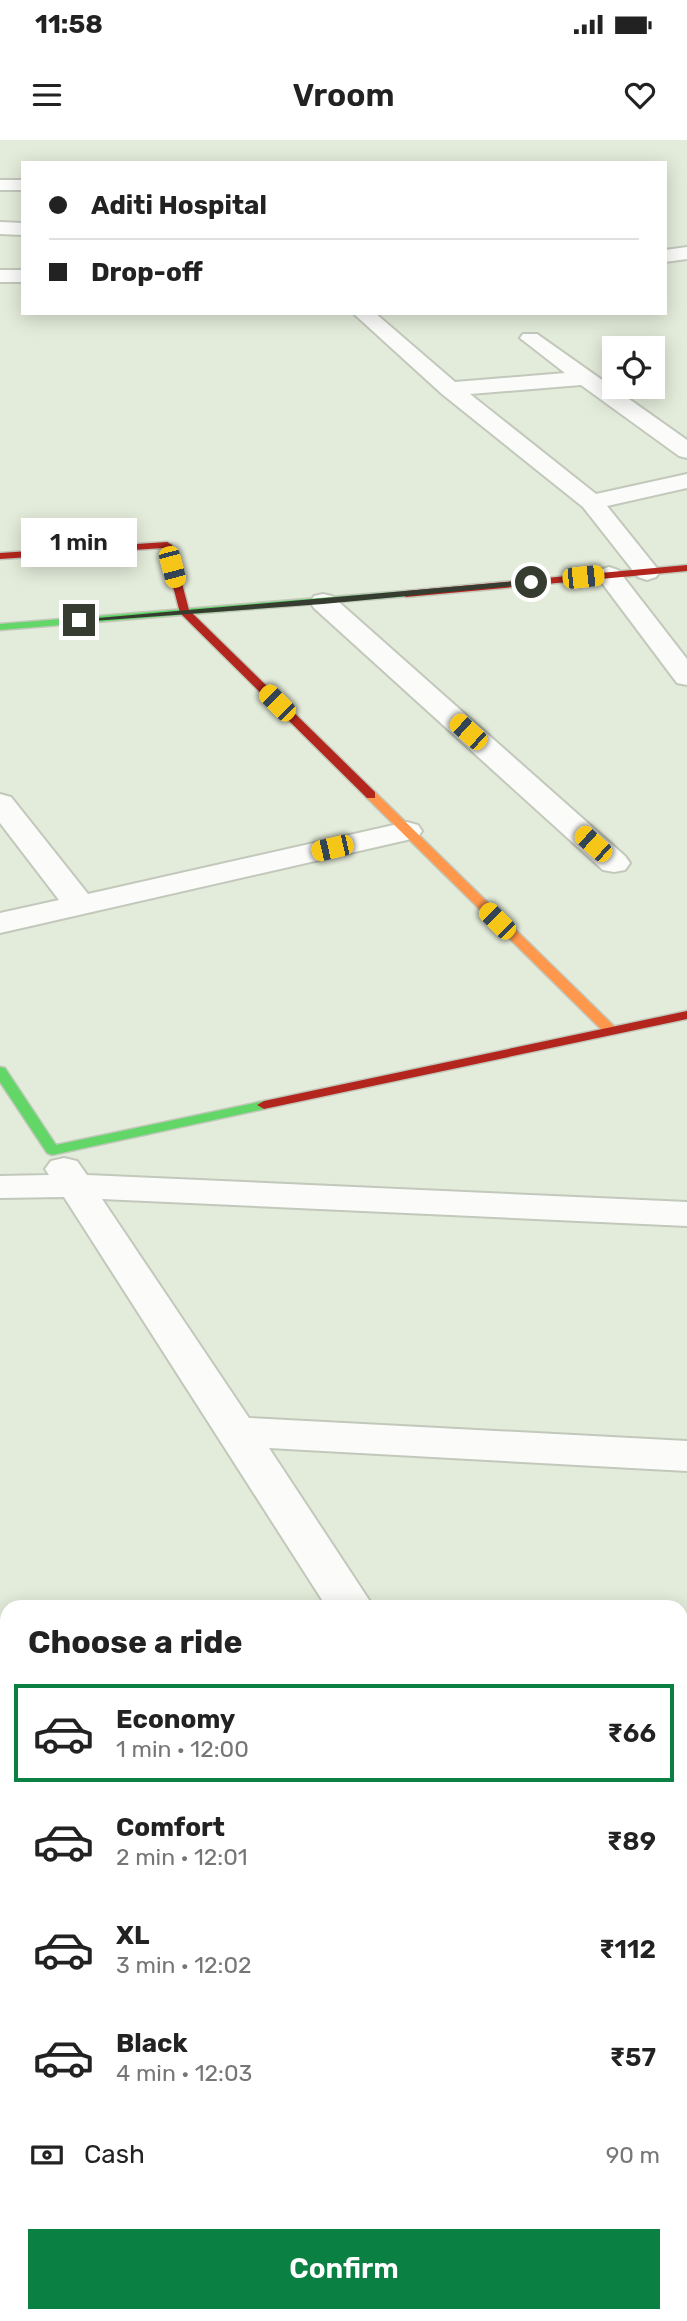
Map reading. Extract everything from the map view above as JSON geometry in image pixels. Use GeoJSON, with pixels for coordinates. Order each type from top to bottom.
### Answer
{"type":"FeatureCollection","features":[{"type":"Feature","properties":{"kind":"street"},"geometry":{"type":"LineString","coordinates":[[0,185],[21,185]]}},
{"type":"Feature","properties":{"kind":"street"},"geometry":{"type":"LineString","coordinates":[[0,228],[21,229]]}},
{"type":"Feature","properties":{"kind":"street"},"geometry":{"type":"LineString","coordinates":[[667,256],[687,253]]}},
{"type":"Feature","properties":{"kind":"street"},"geometry":{"type":"LineString","coordinates":[[0,276],[21,276]]}},
{"type":"Feature","properties":{"kind":"street"},"geometry":{"type":"LineString","coordinates":[[365,315],[450,389],[591,502],[647,572]]}},
{"type":"Feature","properties":{"kind":"street"},"geometry":{"type":"LineString","coordinates":[[530,338],[687,451]]}},
{"type":"Feature","properties":{"kind":"street"},"geometry":{"type":"LineString","coordinates":[[450,389],[583,378]]}},
{"type":"Feature","properties":{"kind":"street"},"geometry":{"type":"LineString","coordinates":[[591,502],[687,481]]}},
{"type":"Feature","properties":{"kind":"street"},"geometry":{"type":"LineString","coordinates":[[0,556],[167,545],[184,611],[611,1031]]}},
{"type":"Feature","properties":{"kind":"street"},"geometry":{"type":"LineString","coordinates":[[0,627],[323,602],[687,568]]}},
{"type":"Feature","properties":{"kind":"street"},"geometry":{"type":"LineString","coordinates":[[609,575],[687,677]]}},
{"type":"Feature","properties":{"kind":"street"},"geometry":{"type":"LineString","coordinates":[[323,602],[614,863]]}},
{"type":"Feature","properties":{"kind":"street"},"geometry":{"type":"LineString","coordinates":[[0,803],[79,905]]}},
{"type":"Feature","properties":{"kind":"street"},"geometry":{"type":"LineString","coordinates":[[0,923],[407,831]]}},
{"type":"Feature","properties":{"kind":"street"},"geometry":{"type":"LineString","coordinates":[[51,1150],[687,1015]]}},
{"type":"Feature","properties":{"kind":"street"},"geometry":{"type":"LineString","coordinates":[[0,1071],[346,1600]]}},
{"type":"Feature","properties":{"kind":"street"},"geometry":{"type":"LineString","coordinates":[[0,1188],[75,1186],[687,1214]]}},
{"type":"Feature","properties":{"kind":"street"},"geometry":{"type":"LineString","coordinates":[[236,1432],[687,1456]]}},
{"type":"Feature","properties":{"kind":"traffic: fast"},"geometry":{"type":"LineString","coordinates":[[0,627],[406,594]]}},
{"type":"Feature","properties":{"kind":"traffic: fast"},"geometry":{"type":"LineString","coordinates":[[0,1071],[52,1150],[264,1105]]}},
{"type":"Feature","properties":{"kind":"traffic: slow"},"geometry":{"type":"LineString","coordinates":[[371,795],[611,1031]]}},
{"type":"Feature","properties":{"kind":"traffic: jam"},"geometry":{"type":"LineString","coordinates":[[0,556],[167,545],[184,611],[371,795]]}},
{"type":"Feature","properties":{"kind":"traffic: jam"},"geometry":{"type":"LineString","coordinates":[[406,594],[687,568]]}},
{"type":"Feature","properties":{"kind":"traffic: jam"},"geometry":{"type":"LineString","coordinates":[[264,1105],[687,1015]]}},
{"type":"Feature","properties":{"kind":"route"},"geometry":{"type":"LineString","coordinates":[[79,620],[323,602],[531,582]]}}]}
